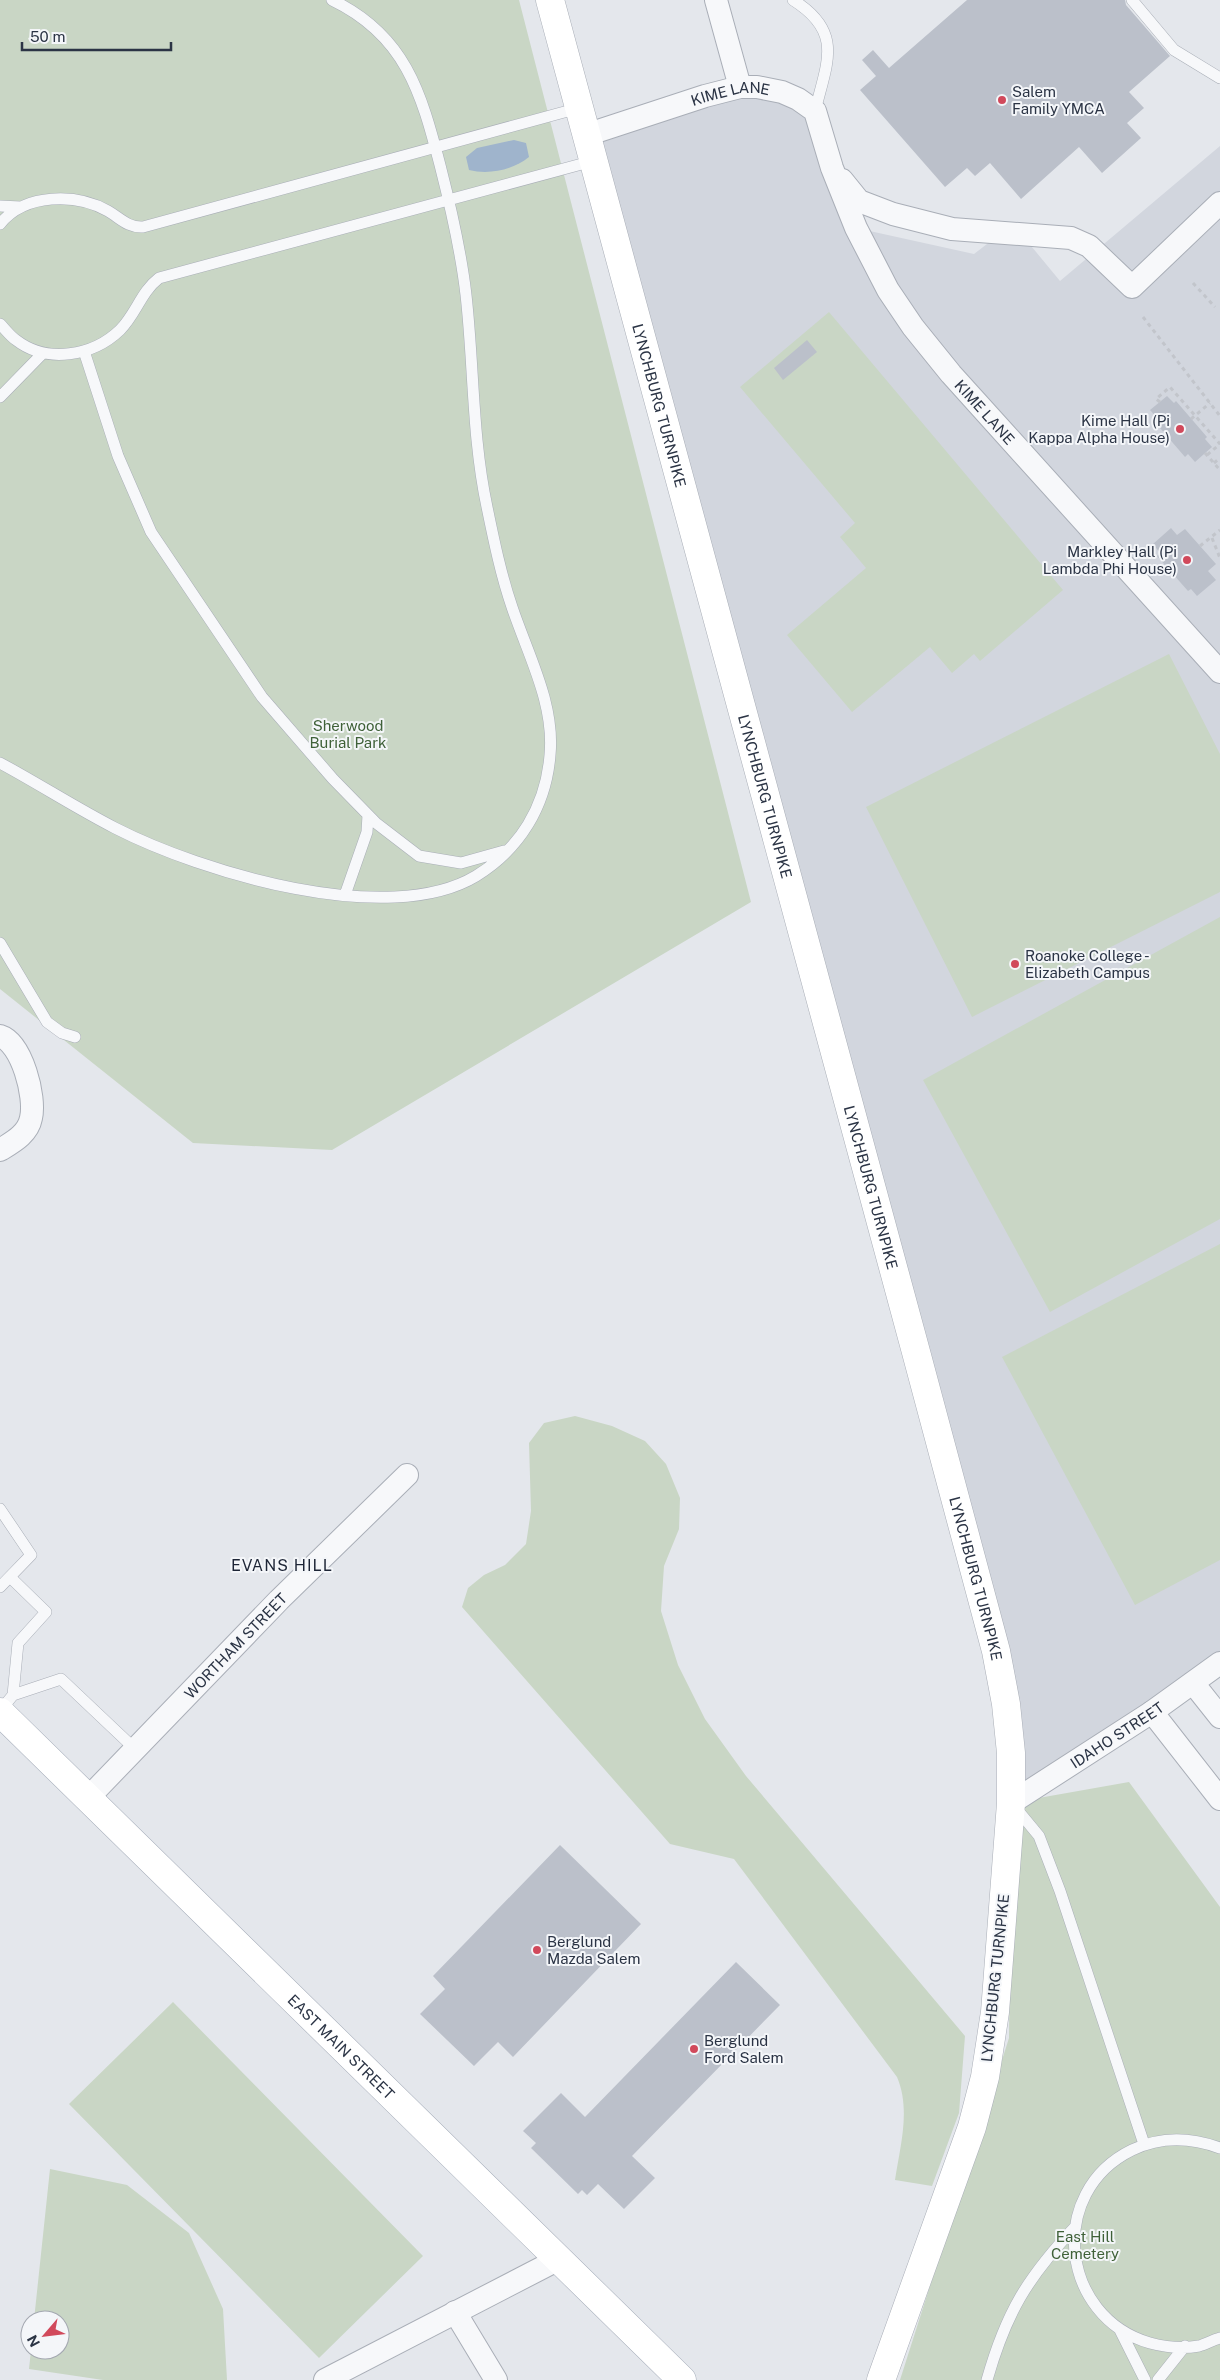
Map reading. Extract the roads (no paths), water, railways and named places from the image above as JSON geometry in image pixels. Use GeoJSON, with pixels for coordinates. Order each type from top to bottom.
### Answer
{"type":"FeatureCollection","features":[{"type":"Feature","properties":{"kind":"street","name":"LYNCHBURG TURNPIKE"},"geometry":{"type":"LineString","coordinates":[[550,0],[996,1651],[1006,1704],[1011,1753],[1011,1803],[995,2012],[985,2077],[972,2127],[881,2380]]}},
{"type":"Feature","properties":{"kind":"street"},"geometry":{"type":"LineString","coordinates":[[718,1],[740,87]]}},
{"type":"Feature","properties":{"kind":"street","name":"KIME LANE"},"geometry":{"type":"LineString","coordinates":[[586,135],[705,96],[740,87],[757,87],[782,92],[798,99],[815,111],[832,168],[856,228],[888,290],[913,327],[951,374],[1220,672]]}},
{"type":"Feature","properties":{"kind":"street","name":"KIME LANE"},"geometry":{"type":"LineString","coordinates":[[832,168],[859,200],[893,214],[952,229],[1071,238],[1089,246],[1132,287],[1220,203]]}},
{"type":"Feature","properties":{"kind":"street"},"geometry":{"type":"LineString","coordinates":[[0,1036],[14,1045],[22,1059],[30,1091],[32,1117],[27,1128],[17,1140],[0,1150]]}},
{"type":"Feature","properties":{"kind":"street","name":"WORTHAM STREET"},"geometry":{"type":"LineString","coordinates":[[88,1798],[279,1600],[407,1475]]}},
{"type":"Feature","properties":{"kind":"street","name":"IDAHO STREET"},"geometry":{"type":"LineString","coordinates":[[1011,1803],[1152,1712],[1220,1663]]}},
{"type":"Feature","properties":{"kind":"street"},"geometry":{"type":"LineString","coordinates":[[1193,1683],[1220,1717]]}},
{"type":"Feature","properties":{"kind":"street","name":"EAST MAIN STREET"},"geometry":{"type":"LineString","coordinates":[[4,1706],[88,1798],[557,2260],[682,2380]]}},
{"type":"Feature","properties":{"kind":"street"},"geometry":{"type":"LineString","coordinates":[[1152,1712],[1220,1799]]}},
{"type":"Feature","properties":{"kind":"street"},"geometry":{"type":"LineString","coordinates":[[325,2380],[557,2260]]}},
{"type":"Feature","properties":{"kind":"street"},"geometry":{"type":"LineString","coordinates":[[455,2312],[496,2380]]}},
{"type":"Feature","properties":{"kind":"lane"},"geometry":{"type":"LineString","coordinates":[[0,763],[118,830],[175,854],[234,873],[303,890],[345,895],[392,898],[449,888],[476,876],[508,850],[526,830],[539,808],[547,785],[551,752],[550,728],[545,699],[508,594],[480,476],[473,416],[466,297],[458,238],[435,147],[420,94],[407,66],[394,47],[374,26],[353,10],[332,0]]}},
{"type":"Feature","properties":{"kind":"lane"},"geometry":{"type":"LineString","coordinates":[[793,0],[809,10],[824,29],[826,38],[829,54],[815,111]]}},
{"type":"Feature","properties":{"kind":"lane"},"geometry":{"type":"LineString","coordinates":[[1132,0],[1174,50],[1220,78]]}},
{"type":"Feature","properties":{"kind":"lane"},"geometry":{"type":"LineString","coordinates":[[0,206],[20,207],[44,200],[62,198],[85,201],[108,211],[129,225],[143,226],[579,108]]}},
{"type":"Feature","properties":{"kind":"lane"},"geometry":{"type":"LineString","coordinates":[[0,324],[16,340],[43,353],[65,355],[84,351],[102,343],[119,330],[133,314],[149,286],[159,278],[448,199],[593,162]]}},
{"type":"Feature","properties":{"kind":"lane"},"geometry":{"type":"LineString","coordinates":[[0,224],[20,207]]}},
{"type":"Feature","properties":{"kind":"lane"},"geometry":{"type":"LineString","coordinates":[[84,351],[118,456],[151,532],[262,697],[333,779],[368,815],[419,856],[461,863],[508,850]]}},
{"type":"Feature","properties":{"kind":"lane"},"geometry":{"type":"LineString","coordinates":[[0,397],[43,353]]}},
{"type":"Feature","properties":{"kind":"lane"},"geometry":{"type":"LineString","coordinates":[[345,895],[367,832],[368,815]]}},
{"type":"Feature","properties":{"kind":"lane"},"geometry":{"type":"LineString","coordinates":[[0,943],[47,1022],[62,1034],[75,1037]]}},
{"type":"Feature","properties":{"kind":"lane"},"geometry":{"type":"LineString","coordinates":[[0,1509],[31,1555],[0,1587]]}},
{"type":"Feature","properties":{"kind":"lane"},"geometry":{"type":"LineString","coordinates":[[4,1706],[18,1643],[46,1612],[10,1577]]}},
{"type":"Feature","properties":{"kind":"lane"},"geometry":{"type":"LineString","coordinates":[[4,1706],[61,1679],[135,1749]]}},
{"type":"Feature","properties":{"kind":"lane"},"geometry":{"type":"LineString","coordinates":[[1011,1803],[1038,1836],[1060,1891],[1144,2144]]}},
{"type":"Feature","properties":{"kind":"lane"},"geometry":{"type":"LineString","coordinates":[[1220,2148],[1203,2142],[1184,2139],[1164,2140],[1144,2144],[1119,2157],[1098,2176],[1083,2200],[1075,2227],[1075,2260],[1085,2292],[1105,2319],[1133,2338],[1165,2347],[1199,2346],[1220,2338]]}},
{"type":"Feature","properties":{"kind":"lane"},"geometry":{"type":"LineString","coordinates":[[987,2380],[1009,2315],[1027,2283],[1075,2227]]}},
{"type":"Feature","properties":{"kind":"lane"},"geometry":{"type":"LineString","coordinates":[[1118,2328],[1145,2380]]}},
{"type":"Feature","properties":{"kind":"lane"},"geometry":{"type":"LineString","coordinates":[[1158,2380],[1185,2346]]}},
{"type":"Feature","properties":{"kind":"water"},"geometry":{"type":"Polygon","coordinates":[[[514,140],[526,143],[529,157],[516,165],[493,172],[469,170],[466,157],[477,148],[514,140]]]}},
{"type":"Feature","properties":{"kind":"place","name":"Salem Family YMCA"},"geometry":{"type":"Point","coordinates":[1002,100]}},
{"type":"Feature","properties":{"kind":"place","name":"Kime Hall (Pi Kappa Alpha House)"},"geometry":{"type":"Point","coordinates":[1180,429]}},
{"type":"Feature","properties":{"kind":"place","name":"Markley Hall (Pi Lambda Phi House)"},"geometry":{"type":"Point","coordinates":[1187,560]}},
{"type":"Feature","properties":{"kind":"place","name":"Roanoke College - Elizabeth Campus"},"geometry":{"type":"Point","coordinates":[1015,964]}},
{"type":"Feature","properties":{"kind":"place","name":"Berglund Mazda Salem"},"geometry":{"type":"Point","coordinates":[537,1950]}},
{"type":"Feature","properties":{"kind":"place","name":"Berglund Ford Salem"},"geometry":{"type":"Point","coordinates":[694,2049]}},
{"type":"Feature","properties":{"kind":"district","name":"EVANS HILL"},"geometry":{"type":"Point","coordinates":[282,1565]}},
{"type":"Feature","properties":{"kind":"park label","name":"Sherwood Burial Park"},"geometry":{"type":"Point","coordinates":[348,734]}},
{"type":"Feature","properties":{"kind":"park label","name":"East Hill Cemetery"},"geometry":{"type":"Point","coordinates":[1085,2244]}}]}
